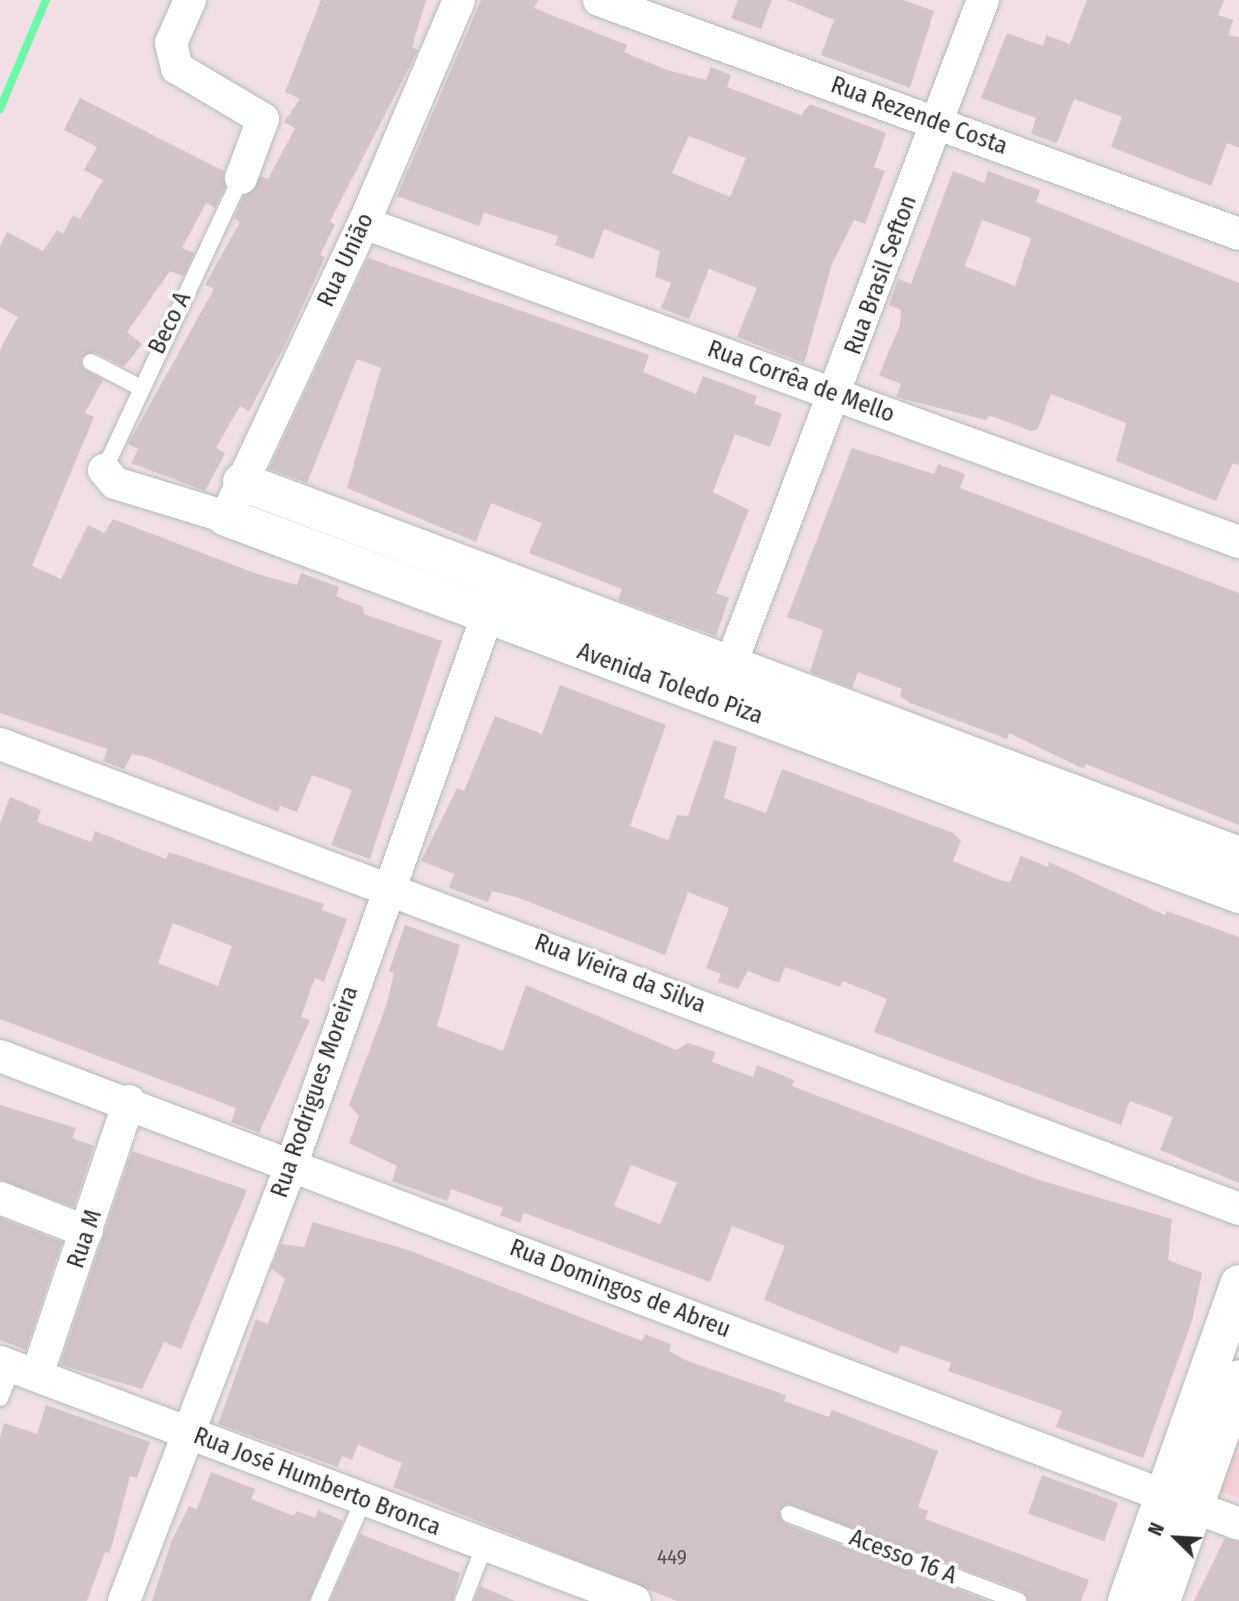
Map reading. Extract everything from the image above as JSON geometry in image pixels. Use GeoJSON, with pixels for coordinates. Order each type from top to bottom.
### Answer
{"type":"FeatureCollection","features":[{"type":"Feature","properties":{"kind":"street"},"geometry":{"type":"LineString","coordinates":[[190,0],[171,43],[177,68],[263,119],[241,178]]}},
{"type":"Feature","properties":{"kind":"street","name":"Rua União"},"geometry":{"type":"LineString","coordinates":[[226,517],[364,223],[458,0]]}},
{"type":"Feature","properties":{"kind":"street","name":"Rua Rezende Costa"},"geometry":{"type":"LineString","coordinates":[[598,0],[1239,234]]}},
{"type":"Feature","properties":{"kind":"street","name":"Rua Brasil Sefton"},"geometry":{"type":"LineString","coordinates":[[730,666],[837,395],[983,0]]}},
{"type":"Feature","properties":{"kind":"street","name":"Rua Corrêa de Mello"},"geometry":{"type":"LineString","coordinates":[[364,223],[1239,542]]}},
{"type":"Feature","properties":{"kind":"street","name":"Avenida Toledo Piza"},"geometry":{"type":"LineString","coordinates":[[104,470],[116,483],[226,517],[1239,894]]}},
{"type":"Feature","properties":{"kind":"street","name":"Avenida Toledo Piza"},"geometry":{"type":"LineString","coordinates":[[242,482],[1239,856]]}},
{"type":"Feature","properties":{"kind":"street","name":"Rua Rodrigues Moreira"},"geometry":{"type":"LineString","coordinates":[[124,1601],[292,1163],[387,885],[500,581]]}},
{"type":"Feature","properties":{"kind":"street","name":"Rua Vieira da Silva"},"geometry":{"type":"LineString","coordinates":[[0,744],[387,885],[1239,1209]]}},
{"type":"Feature","properties":{"kind":"street","name":"Rua Domingos de Abreu"},"geometry":{"type":"LineString","coordinates":[[0,1056],[129,1101],[1239,1524]]}},
{"type":"Feature","properties":{"kind":"street","name":"Rua M"},"geometry":{"type":"LineString","coordinates":[[17,1368],[88,1232],[129,1101]]}},
{"type":"Feature","properties":{"kind":"street"},"geometry":{"type":"LineString","coordinates":[[0,1198],[88,1232]]}},
{"type":"Feature","properties":{"kind":"street"},"geometry":{"type":"LineString","coordinates":[[1161,1601],[1178,1502],[1239,1284]]}},
{"type":"Feature","properties":{"kind":"street","name":"Rua José Humberto Bronca"},"geometry":{"type":"LineString","coordinates":[[17,1368],[635,1601]]}},
{"type":"Feature","properties":{"kind":"street"},"geometry":{"type":"LineString","coordinates":[[1127,1601],[1239,1379]]}},
{"type":"Feature","properties":{"kind":"lane","name":"Beco A"},"geometry":{"type":"LineString","coordinates":[[104,470],[139,387],[241,178]]}},
{"type":"Feature","properties":{"kind":"lane"},"geometry":{"type":"LineString","coordinates":[[91,362],[139,387]]}},
{"type":"Feature","properties":{"kind":"lane"},"geometry":{"type":"LineString","coordinates":[[0,1398],[17,1368]]}},
{"type":"Feature","properties":{"kind":"lane"},"geometry":{"type":"LineString","coordinates":[[319,1601],[365,1499]]}},
{"type":"Feature","properties":{"kind":"lane","name":"Acesso 16 A"},"geometry":{"type":"LineString","coordinates":[[789,1514],[1017,1601]]}},
{"type":"Feature","properties":{"kind":"lane"},"geometry":{"type":"LineString","coordinates":[[463,1601],[485,1545]]}},
{"type":"Feature","properties":{"kind":"shaded area"},"geometry":{"type":"Polygon","coordinates":[[[1239,1409],[1239,1498],[1210,1487],[1239,1409]]]}},
{"type":"Feature","properties":{"kind":"building"},"geometry":{"type":"Polygon","coordinates":[[[321,0],[426,0],[412,47],[418,50],[330,222],[335,224],[320,255],[325,257],[284,347],[249,411],[240,406],[216,448],[225,453],[205,491],[131,463],[138,449],[128,444],[214,289],[205,285],[240,222],[234,218],[244,196],[261,176],[268,179],[295,128],[284,122],[300,99],[285,92],[321,0]]]}},
{"type":"Feature","properties":{"kind":"building"},"geometry":{"type":"Polygon","coordinates":[[[481,0],[538,0],[534,8],[627,45],[624,52],[667,70],[706,80],[711,67],[731,75],[727,87],[801,115],[810,104],[886,133],[874,167],[885,171],[865,224],[854,220],[832,264],[804,363],[737,337],[757,288],[709,269],[689,319],[661,308],[671,283],[655,277],[660,251],[604,229],[593,259],[555,245],[558,236],[484,213],[479,226],[397,196],[481,0]],[[689,136],[672,173],[730,197],[746,158],[689,136]]]}},
{"type":"Feature","properties":{"kind":"building"},"geometry":{"type":"Polygon","coordinates":[[[738,0],[772,0],[761,29],[731,18],[738,0]]]}},
{"type":"Feature","properties":{"kind":"building"},"geometry":{"type":"Polygon","coordinates":[[[787,0],[903,0],[934,11],[910,88],[821,55],[834,20],[787,0]]]}},
{"type":"Feature","properties":{"kind":"building"},"geometry":{"type":"Polygon","coordinates":[[[1087,0],[1224,0],[1218,15],[1233,20],[1228,35],[1239,37],[1239,148],[1227,143],[1211,186],[1111,147],[1122,117],[1074,99],[1057,143],[1031,134],[1036,118],[981,98],[1007,33],[1043,46],[1046,35],[1070,44],[1087,0]]]}},
{"type":"Feature","properties":{"kind":"building"},"geometry":{"type":"Polygon","coordinates":[[[80,98],[224,171],[225,187],[215,208],[206,203],[182,248],[194,253],[184,276],[170,271],[127,332],[142,344],[124,367],[95,352],[81,358],[83,368],[103,380],[85,413],[94,417],[32,566],[61,579],[88,525],[104,533],[113,519],[257,574],[297,585],[301,573],[339,587],[336,596],[363,607],[364,614],[442,641],[370,859],[331,845],[352,790],[312,775],[297,812],[280,806],[278,812],[147,757],[132,754],[124,769],[103,761],[107,749],[0,713],[0,349],[18,317],[0,307],[0,246],[7,232],[43,251],[57,230],[63,234],[73,215],[80,219],[103,180],[84,170],[97,147],[64,130],[80,98]]]}},
{"type":"Feature","properties":{"kind":"building"},"geometry":{"type":"Polygon","coordinates":[[[953,171],[984,183],[988,171],[1040,190],[1036,202],[1239,283],[1239,465],[1233,463],[1216,501],[1116,461],[1126,423],[1051,394],[1038,429],[1031,431],[989,415],[986,420],[896,397],[901,384],[879,375],[900,325],[901,310],[889,305],[898,279],[911,284],[953,171]],[[982,220],[965,266],[1015,286],[1031,238],[982,220]]]}},
{"type":"Feature","properties":{"kind":"building"},"geometry":{"type":"Polygon","coordinates":[[[368,258],[649,355],[643,372],[696,394],[703,376],[757,396],[754,404],[782,414],[770,447],[735,434],[713,492],[749,510],[716,593],[729,598],[716,636],[618,600],[622,589],[529,553],[542,523],[491,503],[476,542],[347,488],[381,368],[357,359],[307,483],[269,469],[368,258]]]}},
{"type":"Feature","properties":{"kind":"building"},"geometry":{"type":"Polygon","coordinates":[[[852,448],[934,474],[938,464],[965,474],[960,488],[1239,593],[1239,825],[1086,764],[1084,769],[1009,733],[1007,739],[910,703],[900,696],[902,689],[858,672],[852,688],[810,672],[823,630],[787,617],[852,448]]]}},
{"type":"Feature","properties":{"kind":"building"},"geometry":{"type":"Polygon","coordinates":[[[560,685],[666,725],[630,826],[668,840],[677,815],[688,816],[714,740],[737,747],[724,798],[766,813],[782,769],[953,833],[961,841],[953,861],[1000,880],[1010,882],[1021,856],[1048,867],[1049,862],[1165,915],[1167,911],[1239,937],[1239,1183],[1160,1150],[1173,1117],[1130,1101],[1121,1125],[874,1032],[887,999],[843,981],[840,987],[785,967],[779,983],[748,971],[738,989],[718,982],[721,974],[706,968],[729,908],[688,892],[665,955],[516,897],[492,891],[488,902],[449,888],[454,874],[421,861],[457,788],[464,791],[495,716],[542,734],[560,685]]]}},
{"type":"Feature","properties":{"kind":"building"},"geometry":{"type":"Polygon","coordinates":[[[10,797],[41,810],[37,822],[91,842],[95,831],[166,859],[169,852],[324,904],[322,910],[347,919],[324,982],[315,978],[301,1017],[310,1020],[259,1133],[231,1122],[236,1108],[0,1019],[0,824],[10,797]],[[173,923],[158,963],[218,986],[232,946],[173,923]]]}},
{"type":"Feature","properties":{"kind":"building"},"geometry":{"type":"Polygon","coordinates":[[[405,925],[460,945],[437,1026],[503,1051],[526,985],[676,1050],[688,1043],[715,1052],[712,1062],[753,1077],[757,1065],[794,1080],[792,1086],[1039,1180],[1172,1219],[1168,1260],[1202,1273],[1192,1321],[1143,1458],[1056,1427],[1062,1411],[948,1371],[951,1363],[901,1345],[897,1354],[764,1300],[785,1246],[732,1226],[710,1282],[524,1213],[520,1223],[500,1215],[503,1208],[451,1189],[447,1201],[392,1181],[397,1166],[349,1143],[359,1116],[349,1105],[386,1006],[394,973],[389,971],[405,925]],[[631,1165],[614,1206],[660,1224],[677,1183],[631,1165]]]}},
{"type":"Feature","properties":{"kind":"building"},"geometry":{"type":"Polygon","coordinates":[[[0,1105],[76,1128],[72,1138],[94,1146],[74,1207],[0,1180],[0,1105]]]}},
{"type":"Feature","properties":{"kind":"building"},"geometry":{"type":"Polygon","coordinates":[[[132,1151],[247,1190],[181,1349],[164,1342],[142,1389],[60,1365],[132,1151]]]}},
{"type":"Feature","properties":{"kind":"building"},"geometry":{"type":"Polygon","coordinates":[[[0,1218],[62,1242],[26,1350],[0,1340],[0,1218]]]}},
{"type":"Feature","properties":{"kind":"building"},"geometry":{"type":"Polygon","coordinates":[[[313,1222],[408,1250],[642,1341],[645,1334],[671,1344],[669,1351],[685,1360],[786,1395],[784,1401],[829,1417],[832,1410],[938,1451],[918,1507],[928,1511],[925,1519],[1089,1580],[1081,1601],[1028,1601],[1022,1591],[788,1504],[779,1511],[785,1524],[988,1601],[677,1601],[393,1487],[402,1463],[358,1445],[352,1460],[342,1456],[338,1467],[218,1424],[256,1319],[268,1324],[285,1279],[271,1268],[281,1244],[304,1247],[313,1222]]]}},
{"type":"Feature","properties":{"kind":"building"},"geometry":{"type":"Polygon","coordinates":[[[46,1405],[150,1442],[137,1478],[130,1476],[110,1553],[105,1552],[87,1601],[0,1601],[0,1437],[4,1423],[37,1434],[46,1405]]]}},
{"type":"Feature","properties":{"kind":"building"},"geometry":{"type":"Polygon","coordinates":[[[211,1472],[255,1489],[251,1499],[294,1516],[297,1511],[315,1518],[318,1510],[343,1521],[309,1601],[152,1601],[171,1542],[189,1506],[197,1509],[211,1472]]]}},
{"type":"Feature","properties":{"kind":"building"},"geometry":{"type":"Polygon","coordinates":[[[1042,1475],[1118,1503],[1104,1541],[1028,1514],[1042,1475]]]}},
{"type":"Feature","properties":{"kind":"building"},"geometry":{"type":"Polygon","coordinates":[[[360,1534],[460,1573],[453,1601],[330,1601],[360,1534]]]}},
{"type":"Feature","properties":{"kind":"building"},"geometry":{"type":"Polygon","coordinates":[[[1225,1538],[1239,1542],[1239,1601],[1194,1601],[1225,1538]]]}},
{"type":"Feature","properties":{"kind":"building"},"geometry":{"type":"Polygon","coordinates":[[[480,1586],[515,1601],[474,1601],[480,1586]]]}},
{"type":"Feature","properties":{"kind":"waterway"},"geometry":{"type":"LineString","coordinates":[[0,109],[46,0]]}}]}
